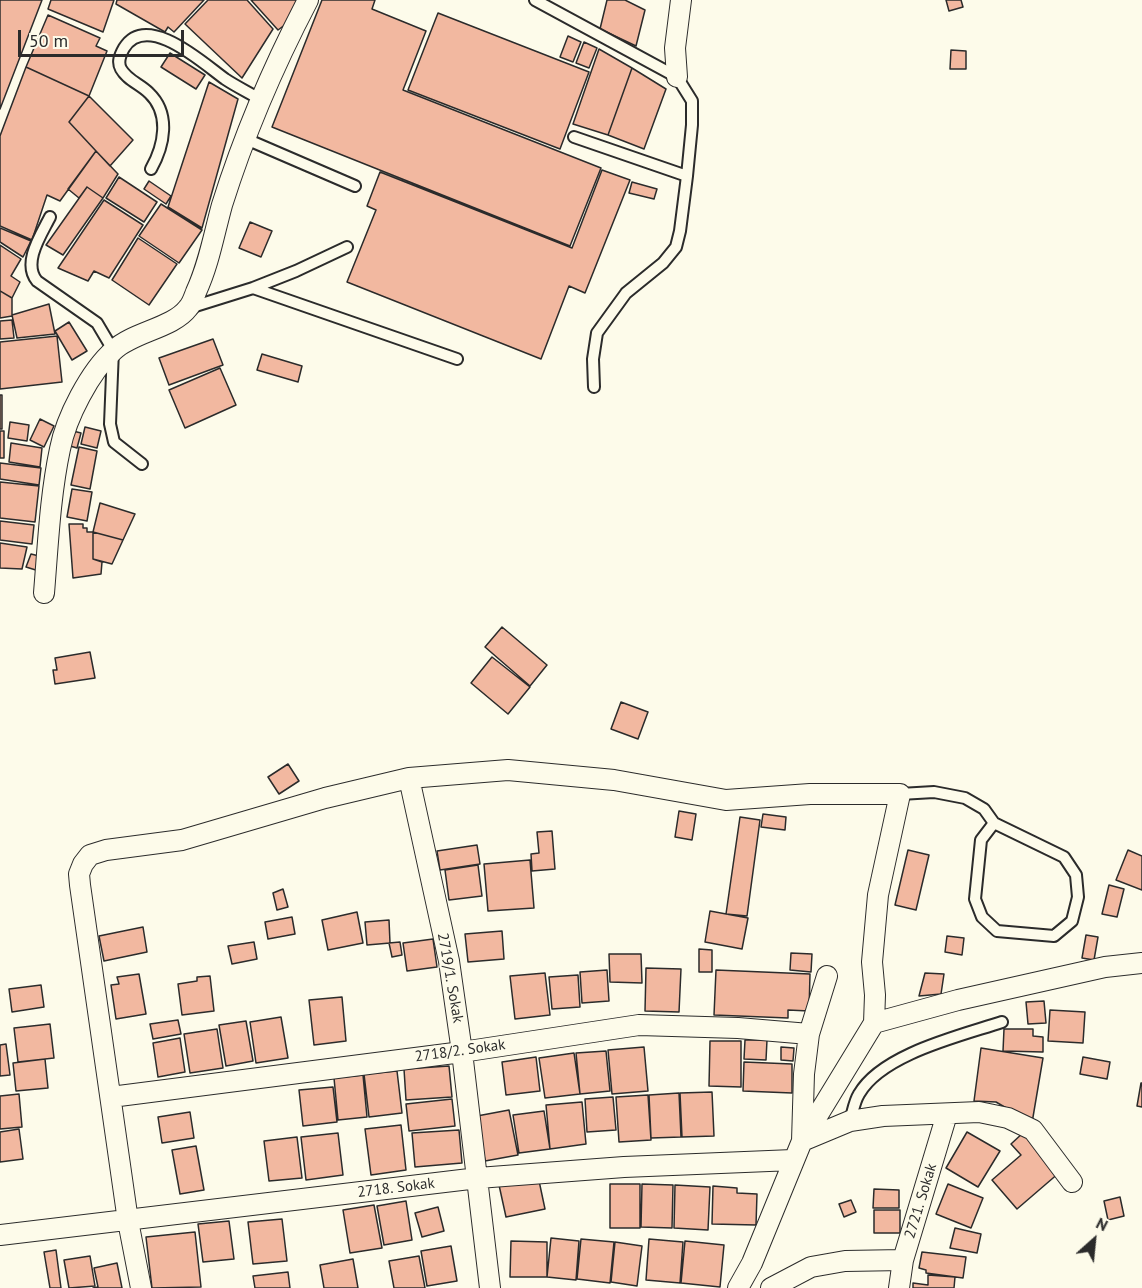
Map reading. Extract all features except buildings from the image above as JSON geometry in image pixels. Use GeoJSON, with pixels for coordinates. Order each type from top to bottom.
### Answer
{"type":"FeatureCollection","features":[{"type":"Feature","properties":{"kind":"street"},"geometry":{"type":"LineString","coordinates":[[44,593],[60,447],[68,422],[94,373],[113,350],[175,320],[189,308],[203,276],[222,205],[261,100],[280,53],[308,0]]}},
{"type":"Feature","properties":{"kind":"street"},"geometry":{"type":"LineString","coordinates":[[677,77],[675,48],[681,0]]}},
{"type":"Feature","properties":{"kind":"street"},"geometry":{"type":"LineString","coordinates":[[141,1288],[128,1221],[80,885],[79,874],[90,855],[106,850],[182,840],[325,798],[409,778],[508,770],[614,780],[726,800],[810,794],[900,794],[878,895],[872,962],[875,995],[874,1023],[802,1141],[752,1263],[738,1288]]}},
{"type":"Feature","properties":{"kind":"street","name":"2719/1. Sokak"},"geometry":{"type":"LineString","coordinates":[[409,778],[448,961],[462,1052],[490,1288]]}},
{"type":"Feature","properties":{"kind":"street"},"geometry":{"type":"LineString","coordinates":[[874,1023],[957,1000],[1105,967],[1142,963]]}},
{"type":"Feature","properties":{"kind":"street"},"geometry":{"type":"LineString","coordinates":[[802,1141],[804,1074],[809,1034],[827,976]]}},
{"type":"Feature","properties":{"kind":"street","name":"2718/2. Sokak"},"geometry":{"type":"LineString","coordinates":[[111,1097],[462,1052],[639,1025],[809,1034]]}},
{"type":"Feature","properties":{"kind":"street"},"geometry":{"type":"LineString","coordinates":[[802,1141],[850,1121],[883,1116],[979,1112],[1008,1118],[1033,1130],[1072,1182]]}},
{"type":"Feature","properties":{"kind":"street","name":"2721. Sokak"},"geometry":{"type":"LineString","coordinates":[[899,1288],[903,1260],[947,1114]]}},
{"type":"Feature","properties":{"kind":"street","name":"2718. Sokak"},"geometry":{"type":"LineString","coordinates":[[0,1236],[478,1178],[624,1167],[793,1160]]}},
{"type":"Feature","properties":{"kind":"street"},"geometry":{"type":"LineString","coordinates":[[771,1288],[811,1267],[844,1261],[903,1260]]}},
{"type":"Feature","properties":{"kind":"lane"},"geometry":{"type":"LineString","coordinates":[[535,0],[677,77],[692,101],[693,124],[676,247],[663,263],[626,293],[597,333],[593,359],[594,387]]}},
{"type":"Feature","properties":{"kind":"lane"},"geometry":{"type":"LineString","coordinates":[[151,169],[162,144],[164,131],[157,102],[148,92],[125,75],[119,66],[120,55],[126,44],[137,36],[147,34],[179,45],[227,81],[261,100]]}},
{"type":"Feature","properties":{"kind":"lane"},"geometry":{"type":"LineString","coordinates":[[574,137],[687,176]]}},
{"type":"Feature","properties":{"kind":"lane"},"geometry":{"type":"LineString","coordinates":[[246,139],[355,186]]}},
{"type":"Feature","properties":{"kind":"lane"},"geometry":{"type":"LineString","coordinates":[[50,217],[34,251],[30,267],[32,274],[96,323],[113,350],[110,424],[114,442],[142,464]]}},
{"type":"Feature","properties":{"kind":"lane"},"geometry":{"type":"LineString","coordinates":[[189,308],[253,288],[347,247]]}},
{"type":"Feature","properties":{"kind":"lane"},"geometry":{"type":"LineString","coordinates":[[253,288],[457,359]]}},
{"type":"Feature","properties":{"kind":"lane"},"geometry":{"type":"LineString","coordinates":[[900,794],[934,792],[965,798],[984,809],[994,823],[1064,857],[1076,875],[1078,897],[1072,921],[1054,936],[997,931],[982,917],[975,899],[981,840],[994,823]]}},
{"type":"Feature","properties":{"kind":"lane"},"geometry":{"type":"LineString","coordinates":[[850,1121],[857,1096],[864,1087],[873,1077],[901,1058],[1002,1022]]}}]}
